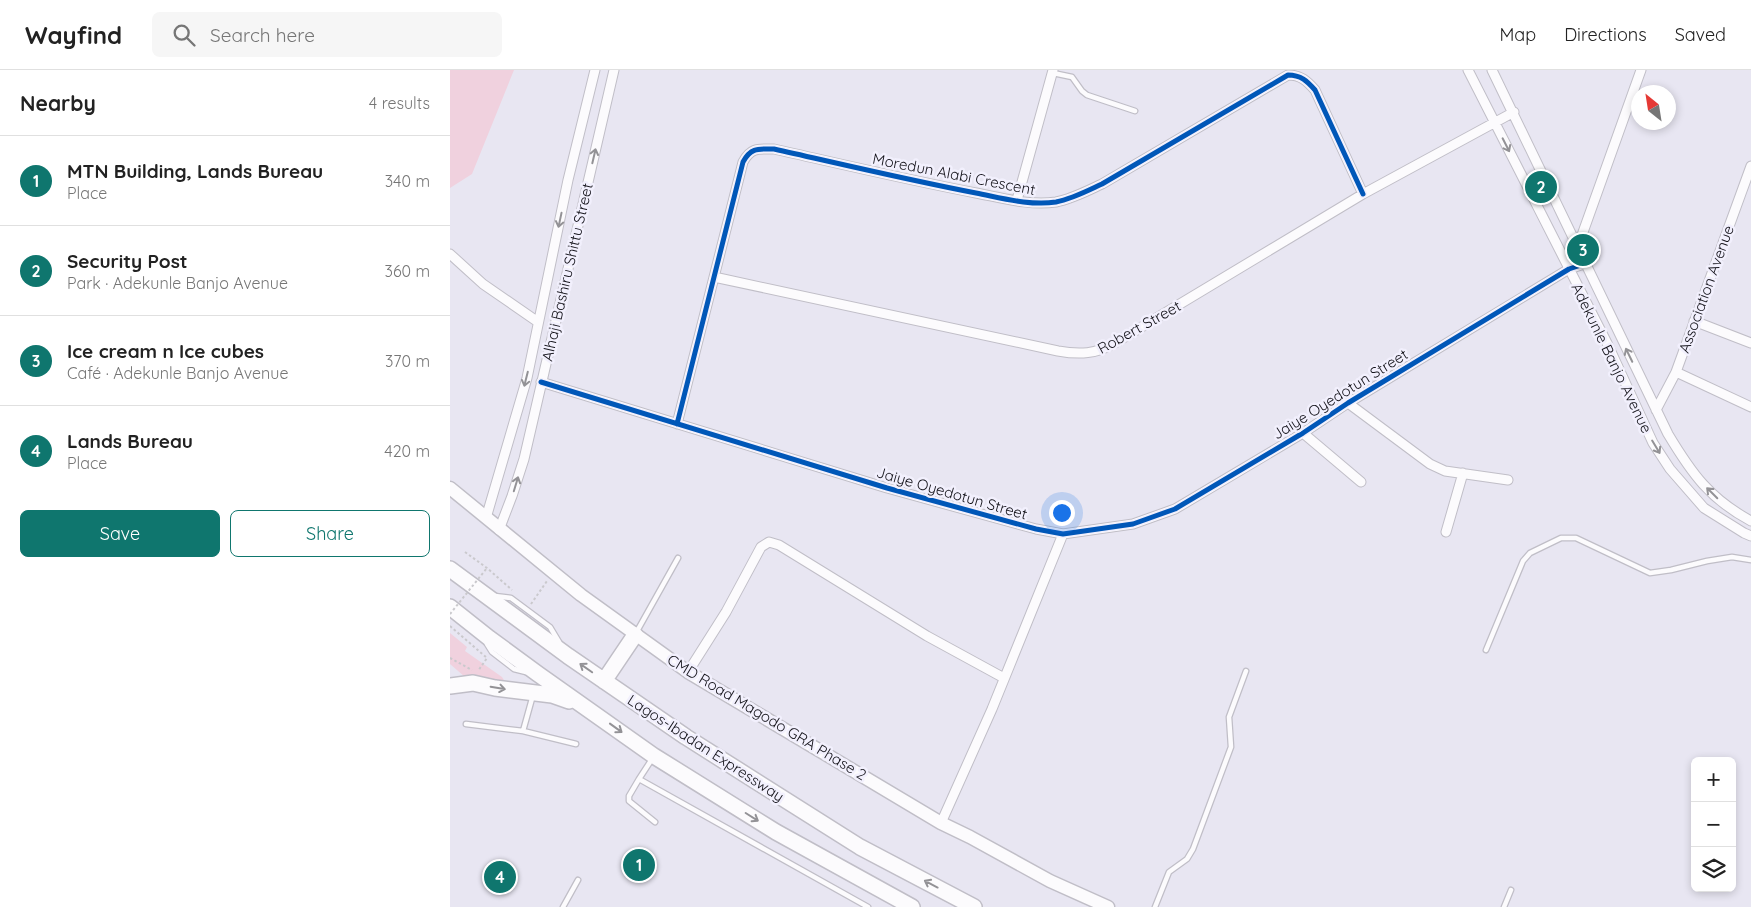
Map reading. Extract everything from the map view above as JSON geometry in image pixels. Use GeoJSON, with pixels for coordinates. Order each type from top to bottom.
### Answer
{"type":"FeatureCollection","features":[{"type":"Feature","properties":{"kind":"highway","name":"Lagos-Ibadan Expressway"},"geometry":{"type":"LineString","coordinates":[[450,569],[568,656],[686,737],[860,847],[974,907]]}},
{"type":"Feature","properties":{"kind":"highway"},"geometry":{"type":"LineString","coordinates":[[450,607],[480,632],[654,756],[776,832],[912,907]]}},
{"type":"Feature","properties":{"kind":"highway"},"geometry":{"type":"LineString","coordinates":[[604,681],[635,635]]}},
{"type":"Feature","properties":{"kind":"highway"},"geometry":{"type":"LineString","coordinates":[[450,686],[473,683],[552,695],[589,709]]}},
{"type":"Feature","properties":{"kind":"street","name":"Alhaji Bashiru Shittu Street"},"geometry":{"type":"LineString","coordinates":[[486,518],[527,378],[568,180],[594,70]]}},
{"type":"Feature","properties":{"kind":"street","name":"Alhaji Bashiru Shittu Street"},"geometry":{"type":"LineString","coordinates":[[499,530],[512,496],[527,446],[614,70]]}},
{"type":"Feature","properties":{"kind":"street","name":"Adekunle Banjo Avenue"},"geometry":{"type":"LineString","coordinates":[[1468,70],[1612,352],[1654,443],[1670,468],[1704,508],[1744,534],[1751,536]]}},
{"type":"Feature","properties":{"kind":"street","name":"Adekunle Banjo Avenue"},"geometry":{"type":"LineString","coordinates":[[1492,70],[1514,112],[1584,264],[1656,410],[1688,468],[1713,496],[1751,522]]}},
{"type":"Feature","properties":{"kind":"street"},"geometry":{"type":"LineString","coordinates":[[1577,248],[1641,70]]}},
{"type":"Feature","properties":{"kind":"street"},"geometry":{"type":"LineString","coordinates":[[1017,200],[1053,72]]}},
{"type":"Feature","properties":{"kind":"street","name":"Moredun Alabi Crescent"},"geometry":{"type":"LineString","coordinates":[[677,424],[743,162],[748,153],[758,148],[774,149],[943,187],[1038,203],[1056,202],[1076,196],[1102,184],[1288,75],[1296,75],[1307,81],[1315,90],[1363,194]]}},
{"type":"Feature","properties":{"kind":"street","name":"Robert Street"},"geometry":{"type":"LineString","coordinates":[[714,277],[1058,351],[1083,354],[1095,352],[1115,343],[1363,194],[1514,112]]}},
{"type":"Feature","properties":{"kind":"street","name":"Association Avenue"},"geometry":{"type":"LineString","coordinates":[[1656,410],[1676,372],[1751,166]]}},
{"type":"Feature","properties":{"kind":"street"},"geometry":{"type":"LineString","coordinates":[[450,254],[483,284],[538,322]]}},
{"type":"Feature","properties":{"kind":"street","name":"Jaiye Oyedotun Street"},"geometry":{"type":"LineString","coordinates":[[541,382],[887,488],[1036,529],[1064,534],[1133,524],[1168,511],[1303,433],[1348,403],[1569,269],[1584,264]]}},
{"type":"Feature","properties":{"kind":"street"},"geometry":{"type":"LineString","coordinates":[[1694,321],[1751,344]]}},
{"type":"Feature","properties":{"kind":"street"},"geometry":{"type":"LineString","coordinates":[[1676,372],[1751,407]]}},
{"type":"Feature","properties":{"kind":"street"},"geometry":{"type":"LineString","coordinates":[[1348,403],[1430,464],[1445,471],[1508,480]]}},
{"type":"Feature","properties":{"kind":"street"},"geometry":{"type":"LineString","coordinates":[[1303,433],[1362,482]]}},
{"type":"Feature","properties":{"kind":"street"},"geometry":{"type":"LineString","coordinates":[[509,442],[527,446]]}},
{"type":"Feature","properties":{"kind":"street"},"geometry":{"type":"LineString","coordinates":[[1446,532],[1463,473]]}},
{"type":"Feature","properties":{"kind":"street","name":"CMD Road Magodo GRA Phase 2"},"geometry":{"type":"LineString","coordinates":[[450,488],[553,573],[635,635],[688,672],[941,823],[970,836],[1050,881],[1108,907]]}},
{"type":"Feature","properties":{"kind":"street"},"geometry":{"type":"LineString","coordinates":[[941,823],[1064,534]]}},
{"type":"Feature","properties":{"kind":"street"},"geometry":{"type":"LineString","coordinates":[[688,672],[726,612],[761,547],[770,542],[779,544],[927,636],[1004,678]]}},
{"type":"Feature","properties":{"kind":"lane"},"geometry":{"type":"LineString","coordinates":[[1053,72],[1072,77],[1082,92],[1087,95],[1135,111]]}},
{"type":"Feature","properties":{"kind":"lane"},"geometry":{"type":"LineString","coordinates":[[1486,650],[1523,561],[1530,553],[1561,538],[1576,538],[1650,573],[1732,557],[1751,560]]}},
{"type":"Feature","properties":{"kind":"lane"},"geometry":{"type":"LineString","coordinates":[[635,635],[678,558]]}},
{"type":"Feature","properties":{"kind":"lane"},"geometry":{"type":"LineString","coordinates":[[1155,907],[1169,872],[1187,859],[1193,849],[1231,747],[1229,717],[1246,671]]}},
{"type":"Feature","properties":{"kind":"lane"},"geometry":{"type":"LineString","coordinates":[[523,731],[533,693]]}},
{"type":"Feature","properties":{"kind":"lane"},"geometry":{"type":"LineString","coordinates":[[466,724],[523,731],[576,744]]}},
{"type":"Feature","properties":{"kind":"lane"},"geometry":{"type":"LineString","coordinates":[[654,756],[629,796],[628,802],[655,822]]}},
{"type":"Feature","properties":{"kind":"lane"},"geometry":{"type":"LineString","coordinates":[[639,779],[868,907]]}},
{"type":"Feature","properties":{"kind":"lane"},"geometry":{"type":"LineString","coordinates":[[564,907],[578,880]]}},
{"type":"Feature","properties":{"kind":"lane"},"geometry":{"type":"LineString","coordinates":[[1504,907],[1511,890]]}},
{"type":"Feature","properties":{"kind":"path"},"geometry":{"type":"LineString","coordinates":[[465,552],[487,568],[512,591]]}},
{"type":"Feature","properties":{"kind":"path"},"geometry":{"type":"LineString","coordinates":[[450,614],[487,568]]}},
{"type":"Feature","properties":{"kind":"path"},"geometry":{"type":"LineString","coordinates":[[528,605],[553,573]]}},
{"type":"Feature","properties":{"kind":"path"},"geometry":{"type":"LineString","coordinates":[[450,626],[487,658],[477,672],[450,658]]}},
{"type":"Feature","properties":{"kind":"shaded area"},"geometry":{"type":"Polygon","coordinates":[[[450,70],[514,70],[472,174],[450,188],[450,70]]]}},
{"type":"Feature","properties":{"kind":"shaded area"},"geometry":{"type":"Polygon","coordinates":[[[450,633],[467,647],[465,651],[502,677],[505,682],[465,677],[450,664],[450,633]]]}},
{"type":"Feature","properties":{"kind":"cycle path"},"geometry":{"type":"LineString","coordinates":[[677,424],[743,162],[752,151],[774,149],[925,183],[1016,201],[1056,202],[1074,197],[1102,184],[1288,75],[1293,75],[1303,79],[1315,90],[1363,194]]}},
{"type":"Feature","properties":{"kind":"cycle path"},"geometry":{"type":"LineString","coordinates":[[541,382],[887,488],[1036,529],[1063,534],[1133,524],[1175,509],[1303,433],[1348,403],[1569,269],[1584,264]]}},
{"type":"Feature","properties":{"kind":"place","name":"Security Post"},"geometry":{"type":"Point","coordinates":[1541,187]}},
{"type":"Feature","properties":{"kind":"place","name":"Ice cream n Ice cubes"},"geometry":{"type":"Point","coordinates":[1583,250]}},
{"type":"Feature","properties":{"kind":"place","name":"MTN Building, Lands Bureau"},"geometry":{"type":"Point","coordinates":[639,865]}},
{"type":"Feature","properties":{"kind":"place","name":"Lands Bureau"},"geometry":{"type":"Point","coordinates":[500,877]}}]}
